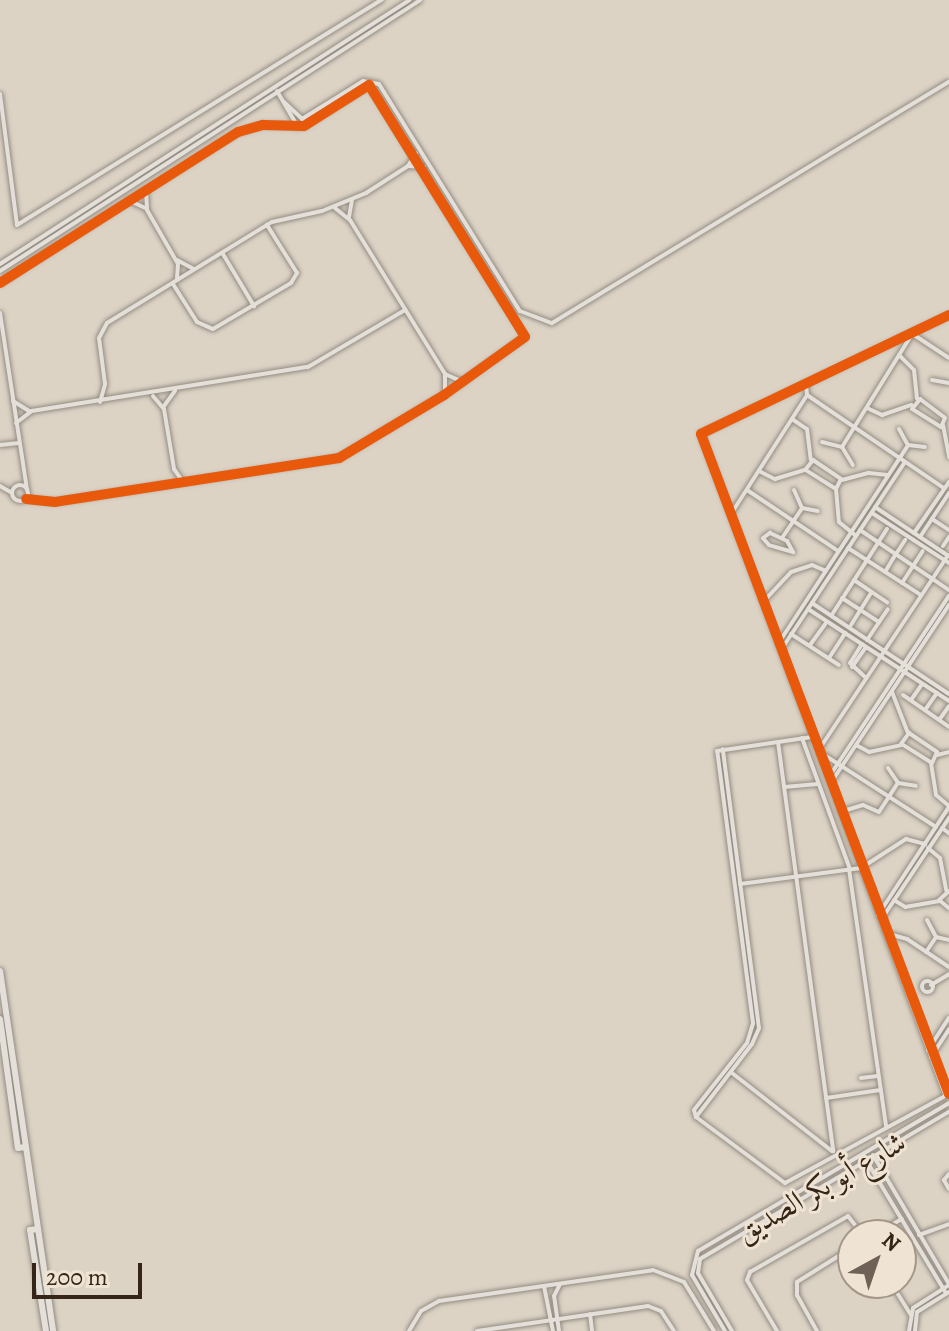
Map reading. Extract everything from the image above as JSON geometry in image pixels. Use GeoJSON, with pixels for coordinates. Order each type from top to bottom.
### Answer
{"type":"FeatureCollection","features":[{"type":"Feature","properties":{"kind":"street"},"geometry":{"type":"LineString","coordinates":[[0,94],[17,225],[382,0]]}},
{"type":"Feature","properties":{"kind":"street"},"geometry":{"type":"LineString","coordinates":[[0,264],[148,170],[221,117],[409,0]]}},
{"type":"Feature","properties":{"kind":"street"},"geometry":{"type":"LineString","coordinates":[[0,271],[420,0]]}},
{"type":"Feature","properties":{"kind":"street"},"geometry":{"type":"LineString","coordinates":[[284,102],[302,119],[363,81],[379,84],[520,311],[552,323],[949,82]]}},
{"type":"Feature","properties":{"kind":"street"},"geometry":{"type":"LineString","coordinates":[[0,283],[243,130],[298,127],[369,85],[416,153],[525,336],[522,343],[444,395],[339,458],[39,504],[0,486]]}},
{"type":"Feature","properties":{"kind":"street"},"geometry":{"type":"LineString","coordinates":[[277,91],[298,127]]}},
{"type":"Feature","properties":{"kind":"street"},"geometry":{"type":"LineString","coordinates":[[231,111],[237,119]]}},
{"type":"Feature","properties":{"kind":"street"},"geometry":{"type":"LineString","coordinates":[[289,126],[290,115]]}},
{"type":"Feature","properties":{"kind":"street"},"geometry":{"type":"LineString","coordinates":[[221,117],[228,126]]}},
{"type":"Feature","properties":{"kind":"street"},"geometry":{"type":"LineString","coordinates":[[100,402],[105,384],[102,328],[267,225],[352,200],[408,166],[416,153]]}},
{"type":"Feature","properties":{"kind":"street"},"geometry":{"type":"LineString","coordinates":[[408,166],[424,167]]}},
{"type":"Feature","properties":{"kind":"street"},"geometry":{"type":"LineString","coordinates":[[146,189],[147,210],[175,259],[175,283],[207,329],[254,306],[297,277],[267,225]]}},
{"type":"Feature","properties":{"kind":"street"},"geometry":{"type":"LineString","coordinates":[[128,200],[147,210]]}},
{"type":"Feature","properties":{"kind":"street"},"geometry":{"type":"LineString","coordinates":[[350,220],[352,200]]}},
{"type":"Feature","properties":{"kind":"street"},"geometry":{"type":"LineString","coordinates":[[333,207],[350,220],[445,374],[463,382]]}},
{"type":"Feature","properties":{"kind":"street"},"geometry":{"type":"LineString","coordinates":[[223,254],[254,306]]}},
{"type":"Feature","properties":{"kind":"street"},"geometry":{"type":"LineString","coordinates":[[175,259],[196,270]]}},
{"type":"Feature","properties":{"kind":"street"},"geometry":{"type":"LineString","coordinates":[[16,423],[32,411],[151,395],[308,367],[405,310]]}},
{"type":"Feature","properties":{"kind":"street"},"geometry":{"type":"LineString","coordinates":[[0,313],[25,473],[26,499]]}},
{"type":"Feature","properties":{"kind":"street"},"geometry":{"type":"LineString","coordinates":[[813,737],[723,749],[716,754],[737,885],[753,1023],[728,1071],[694,1110],[696,1117],[783,1183],[947,1094],[840,812],[703,430],[806,385],[949,315]]}},
{"type":"Feature","properties":{"kind":"street"},"geometry":{"type":"LineString","coordinates":[[842,447],[911,333]]}},
{"type":"Feature","properties":{"kind":"street"},"geometry":{"type":"LineString","coordinates":[[911,333],[949,358]]}},
{"type":"Feature","properties":{"kind":"street"},"geometry":{"type":"LineString","coordinates":[[899,355],[913,366],[915,402],[912,410],[937,427],[943,425]]}},
{"type":"Feature","properties":{"kind":"street"},"geometry":{"type":"LineString","coordinates":[[444,395],[445,374]]}},
{"type":"Feature","properties":{"kind":"street"},"geometry":{"type":"LineString","coordinates":[[932,380],[949,383]]}},
{"type":"Feature","properties":{"kind":"street"},"geometry":{"type":"LineString","coordinates":[[105,384],[117,399]]}},
{"type":"Feature","properties":{"kind":"street"},"geometry":{"type":"LineString","coordinates":[[731,515],[807,395],[806,385]]}},
{"type":"Feature","properties":{"kind":"street"},"geometry":{"type":"LineString","coordinates":[[164,409],[177,390]]}},
{"type":"Feature","properties":{"kind":"street"},"geometry":{"type":"LineString","coordinates":[[151,395],[164,409],[174,469],[183,482]]}},
{"type":"Feature","properties":{"kind":"street"},"geometry":{"type":"LineString","coordinates":[[807,395],[944,488]]}},
{"type":"Feature","properties":{"kind":"street"},"geometry":{"type":"LineString","coordinates":[[13,401],[32,411]]}},
{"type":"Feature","properties":{"kind":"street"},"geometry":{"type":"LineString","coordinates":[[866,408],[882,415],[915,402],[947,417],[943,425],[949,457]]}},
{"type":"Feature","properties":{"kind":"street"},"geometry":{"type":"LineString","coordinates":[[759,471],[775,479],[804,470],[811,460],[807,429],[792,419]]}},
{"type":"Feature","properties":{"kind":"street"},"geometry":{"type":"LineString","coordinates":[[899,429],[908,445]]}},
{"type":"Feature","properties":{"kind":"street"},"geometry":{"type":"LineString","coordinates":[[822,442],[842,447],[853,465]]}},
{"type":"Feature","properties":{"kind":"street"},"geometry":{"type":"LineString","coordinates":[[0,445],[19,443]]}},
{"type":"Feature","properties":{"kind":"street"},"geometry":{"type":"LineString","coordinates":[[780,647],[848,548],[908,445]]}},
{"type":"Feature","properties":{"kind":"street"},"geometry":{"type":"LineString","coordinates":[[908,445],[925,447]]}},
{"type":"Feature","properties":{"kind":"street"},"geometry":{"type":"LineString","coordinates":[[811,460],[842,480]]}},
{"type":"Feature","properties":{"kind":"street"},"geometry":{"type":"LineString","coordinates":[[780,647],[812,603],[839,551],[860,530],[905,462]]}},
{"type":"Feature","properties":{"kind":"street"},"geometry":{"type":"LineString","coordinates":[[166,485],[174,469]]}},
{"type":"Feature","properties":{"kind":"street"},"geometry":{"type":"LineString","coordinates":[[804,470],[836,489]]}},
{"type":"Feature","properties":{"kind":"street"},"geometry":{"type":"LineString","coordinates":[[12,493],[25,473]]}},
{"type":"Feature","properties":{"kind":"street"},"geometry":{"type":"LineString","coordinates":[[854,534],[839,522],[836,489],[842,480],[869,473],[888,475]]}},
{"type":"Feature","properties":{"kind":"street"},"geometry":{"type":"LineString","coordinates":[[917,535],[949,482]]}},
{"type":"Feature","properties":{"kind":"street"},"geometry":{"type":"LineString","coordinates":[[17,486],[27,490]]}},
{"type":"Feature","properties":{"kind":"street"},"geometry":{"type":"LineString","coordinates":[[747,490],[839,551]]}},
{"type":"Feature","properties":{"kind":"street"},"geometry":{"type":"LineString","coordinates":[[794,490],[802,508]]}},
{"type":"Feature","properties":{"kind":"street"},"geometry":{"type":"LineString","coordinates":[[917,535],[947,500],[949,493]]}},
{"type":"Feature","properties":{"kind":"street"},"geometry":{"type":"LineString","coordinates":[[875,507],[889,523],[917,535],[948,559]]}},
{"type":"Feature","properties":{"kind":"street"},"geometry":{"type":"LineString","coordinates":[[782,538],[802,508]]}},
{"type":"Feature","properties":{"kind":"street"},"geometry":{"type":"LineString","coordinates":[[802,508],[818,511]]}},
{"type":"Feature","properties":{"kind":"street"},"geometry":{"type":"LineString","coordinates":[[872,513],[948,559]]}},
{"type":"Feature","properties":{"kind":"street"},"geometry":{"type":"LineString","coordinates":[[932,519],[949,530]]}},
{"type":"Feature","properties":{"kind":"street"},"geometry":{"type":"LineString","coordinates":[[833,613],[889,523]]}},
{"type":"Feature","properties":{"kind":"street"},"geometry":{"type":"LineString","coordinates":[[840,765],[892,692],[949,593],[860,530]]}},
{"type":"Feature","properties":{"kind":"street"},"geometry":{"type":"LineString","coordinates":[[770,533],[782,538],[793,552],[775,549],[763,535],[770,533]]}},
{"type":"Feature","properties":{"kind":"street"},"geometry":{"type":"LineString","coordinates":[[943,546],[949,537]]}},
{"type":"Feature","properties":{"kind":"street"},"geometry":{"type":"LineString","coordinates":[[885,572],[905,540]]}},
{"type":"Feature","properties":{"kind":"street"},"geometry":{"type":"LineString","coordinates":[[848,548],[921,595]]}},
{"type":"Feature","properties":{"kind":"street"},"geometry":{"type":"LineString","coordinates":[[902,583],[923,551]]}},
{"type":"Feature","properties":{"kind":"street"},"geometry":{"type":"LineString","coordinates":[[818,751],[948,559]]}},
{"type":"Feature","properties":{"kind":"street"},"geometry":{"type":"LineString","coordinates":[[763,602],[791,572],[812,565],[826,571]]}},
{"type":"Feature","properties":{"kind":"street"},"geometry":{"type":"LineString","coordinates":[[854,580],[887,602]]}},
{"type":"Feature","properties":{"kind":"street"},"geometry":{"type":"LineString","coordinates":[[851,625],[872,592]]}},
{"type":"Feature","properties":{"kind":"street"},"geometry":{"type":"LineString","coordinates":[[842,598],[879,622]]}},
{"type":"Feature","properties":{"kind":"street"},"geometry":{"type":"LineString","coordinates":[[812,603],[867,640],[882,654]]}},
{"type":"Feature","properties":{"kind":"street"},"geometry":{"type":"LineString","coordinates":[[829,781],[949,605]]}},
{"type":"Feature","properties":{"kind":"street"},"geometry":{"type":"LineString","coordinates":[[808,609],[949,694]]}},
{"type":"Feature","properties":{"kind":"street"},"geometry":{"type":"LineString","coordinates":[[867,640],[888,609]]}},
{"type":"Feature","properties":{"kind":"street"},"geometry":{"type":"LineString","coordinates":[[810,646],[825,624]]}},
{"type":"Feature","properties":{"kind":"street"},"geometry":{"type":"LineString","coordinates":[[829,658],[845,633]]}},
{"type":"Feature","properties":{"kind":"street"},"geometry":{"type":"LineString","coordinates":[[791,634],[839,665]]}},
{"type":"Feature","properties":{"kind":"street"},"geometry":{"type":"LineString","coordinates":[[864,645],[852,667],[866,678]]}},
{"type":"Feature","properties":{"kind":"street"},"geometry":{"type":"LineString","coordinates":[[904,668],[949,704],[939,720]]}},
{"type":"Feature","properties":{"kind":"street"},"geometry":{"type":"LineString","coordinates":[[911,700],[922,684]]}},
{"type":"Feature","properties":{"kind":"street"},"geometry":{"type":"LineString","coordinates":[[892,692],[908,733],[937,755]]}},
{"type":"Feature","properties":{"kind":"street"},"geometry":{"type":"LineString","coordinates":[[925,710],[937,693]]}},
{"type":"Feature","properties":{"kind":"street"},"geometry":{"type":"LineString","coordinates":[[903,695],[949,727]]}},
{"type":"Feature","properties":{"kind":"street"},"geometry":{"type":"LineString","coordinates":[[901,745],[908,733]]}},
{"type":"Feature","properties":{"kind":"street"},"geometry":{"type":"LineString","coordinates":[[802,738],[850,869],[886,1127]]}},
{"type":"Feature","properties":{"kind":"street"},"geometry":{"type":"LineString","coordinates":[[778,742],[835,1153]]}},
{"type":"Feature","properties":{"kind":"street"},"geometry":{"type":"LineString","coordinates":[[856,745],[872,752],[901,745],[931,763]]}},
{"type":"Feature","properties":{"kind":"street"},"geometry":{"type":"LineString","coordinates":[[818,751],[949,833]]}},
{"type":"Feature","properties":{"kind":"street"},"geometry":{"type":"LineString","coordinates":[[879,918],[939,828],[949,806],[936,795],[931,763],[937,755],[949,752]]}},
{"type":"Feature","properties":{"kind":"street"},"geometry":{"type":"LineString","coordinates":[[888,768],[898,783],[916,786]]}},
{"type":"Feature","properties":{"kind":"street"},"geometry":{"type":"LineString","coordinates":[[840,812],[863,805],[879,812],[898,783]]}},
{"type":"Feature","properties":{"kind":"street"},"geometry":{"type":"LineString","coordinates":[[784,787],[819,784]]}},
{"type":"Feature","properties":{"kind":"street"},"geometry":{"type":"LineString","coordinates":[[939,828],[949,818]]}},
{"type":"Feature","properties":{"kind":"street"},"geometry":{"type":"LineString","coordinates":[[737,885],[861,868],[906,839],[927,846],[940,858],[948,891],[939,901],[905,907],[894,900]]}},
{"type":"Feature","properties":{"kind":"street"},"geometry":{"type":"LineString","coordinates":[[879,918],[894,900],[897,890]]}},
{"type":"Feature","properties":{"kind":"street"},"geometry":{"type":"LineString","coordinates":[[939,901],[949,908]]}},
{"type":"Feature","properties":{"kind":"street"},"geometry":{"type":"LineString","coordinates":[[927,920],[936,937],[949,940]]}},
{"type":"Feature","properties":{"kind":"street"},"geometry":{"type":"LineString","coordinates":[[885,933],[926,952],[949,967]]}},
{"type":"Feature","properties":{"kind":"street"},"geometry":{"type":"LineString","coordinates":[[926,952],[936,937]]}},
{"type":"Feature","properties":{"kind":"street"},"geometry":{"type":"LineString","coordinates":[[0,971],[26,1147],[46,1331]]}},
{"type":"Feature","properties":{"kind":"street"},"geometry":{"type":"LineString","coordinates":[[931,985],[949,974]]}},
{"type":"Feature","properties":{"kind":"street"},"geometry":{"type":"LineString","coordinates":[[928,1050],[949,1018]]}},
{"type":"Feature","properties":{"kind":"street"},"geometry":{"type":"LineString","coordinates":[[0,1019],[18,1148],[26,1147]]}},
{"type":"Feature","properties":{"kind":"street"},"geometry":{"type":"LineString","coordinates":[[931,1057],[949,1029]]}},
{"type":"Feature","properties":{"kind":"street"},"geometry":{"type":"LineString","coordinates":[[728,1071],[835,1153]]}},
{"type":"Feature","properties":{"kind":"street"},"geometry":{"type":"LineString","coordinates":[[861,1078],[878,1076]]}},
{"type":"Feature","properties":{"kind":"street"},"geometry":{"type":"LineString","coordinates":[[826,1098],[880,1090]]}},
{"type":"Feature","properties":{"kind":"street"},"geometry":{"type":"LineString","coordinates":[[732,1331],[725,1328],[692,1275],[696,1262],[729,1233],[778,1204],[802,1194],[949,1103]]}},
{"type":"Feature","properties":{"kind":"street","name":"شارع أبو بكر الصديق"},"geometry":{"type":"LineString","coordinates":[[696,1262],[802,1194],[867,1161],[949,1112]]}},
{"type":"Feature","properties":{"kind":"street"},"geometry":{"type":"LineString","coordinates":[[870,1151],[902,1219]]}},
{"type":"Feature","properties":{"kind":"street"},"geometry":{"type":"LineString","coordinates":[[863,1155],[926,1244],[949,1284],[946,1291],[912,1316]]}},
{"type":"Feature","properties":{"kind":"street"},"geometry":{"type":"LineString","coordinates":[[949,1174],[944,1180],[949,1189]]}},
{"type":"Feature","properties":{"kind":"street"},"geometry":{"type":"LineString","coordinates":[[778,1204],[781,1210]]}},
{"type":"Feature","properties":{"kind":"street"},"geometry":{"type":"LineString","coordinates":[[777,1331],[747,1280],[750,1272],[837,1222]]}},
{"type":"Feature","properties":{"kind":"street"},"geometry":{"type":"LineString","coordinates":[[919,1235],[949,1224]]}},
{"type":"Feature","properties":{"kind":"street"},"geometry":{"type":"LineString","coordinates":[[34,1229],[53,1331]]}},
{"type":"Feature","properties":{"kind":"street"},"geometry":{"type":"LineString","coordinates":[[920,1250],[934,1232]]}},
{"type":"Feature","properties":{"kind":"street"},"geometry":{"type":"LineString","coordinates":[[729,1233],[732,1239]]}},
{"type":"Feature","properties":{"kind":"street"},"geometry":{"type":"LineString","coordinates":[[917,1245],[946,1291]]}},
{"type":"Feature","properties":{"kind":"street"},"geometry":{"type":"LineString","coordinates":[[817,1331],[797,1295],[797,1282],[837,1257]]}},
{"type":"Feature","properties":{"kind":"street"},"geometry":{"type":"LineString","coordinates":[[409,1331],[421,1311],[439,1301],[664,1271],[684,1282],[714,1331]]}},
{"type":"Feature","properties":{"kind":"street"},"geometry":{"type":"LineString","coordinates":[[554,1319],[554,1296],[560,1284]]}},
{"type":"Feature","properties":{"kind":"street"},"geometry":{"type":"LineString","coordinates":[[544,1286],[556,1331]]}},
{"type":"Feature","properties":{"kind":"street"},"geometry":{"type":"LineString","coordinates":[[901,1299],[912,1316],[912,1331]]}},
{"type":"Feature","properties":{"kind":"street"},"geometry":{"type":"LineString","coordinates":[[477,1331],[648,1306],[661,1311],[674,1331]]}},
{"type":"Feature","properties":{"kind":"street"},"geometry":{"type":"LineString","coordinates":[[590,1314],[592,1331]]}},
{"type":"Feature","properties":{"kind":"street"},"geometry":{"type":"LineString","coordinates":[[523,1324],[524,1331]]}},
{"type":"Feature","properties":{"kind":"cycle path"},"geometry":{"type":"LineString","coordinates":[[0,283],[238,132],[263,125],[304,126],[369,85],[525,337],[444,395],[339,458],[55,502],[26,499]]}},
{"type":"Feature","properties":{"kind":"cycle path"},"geometry":{"type":"LineString","coordinates":[[949,315],[701,434],[949,1094]]}}]}
